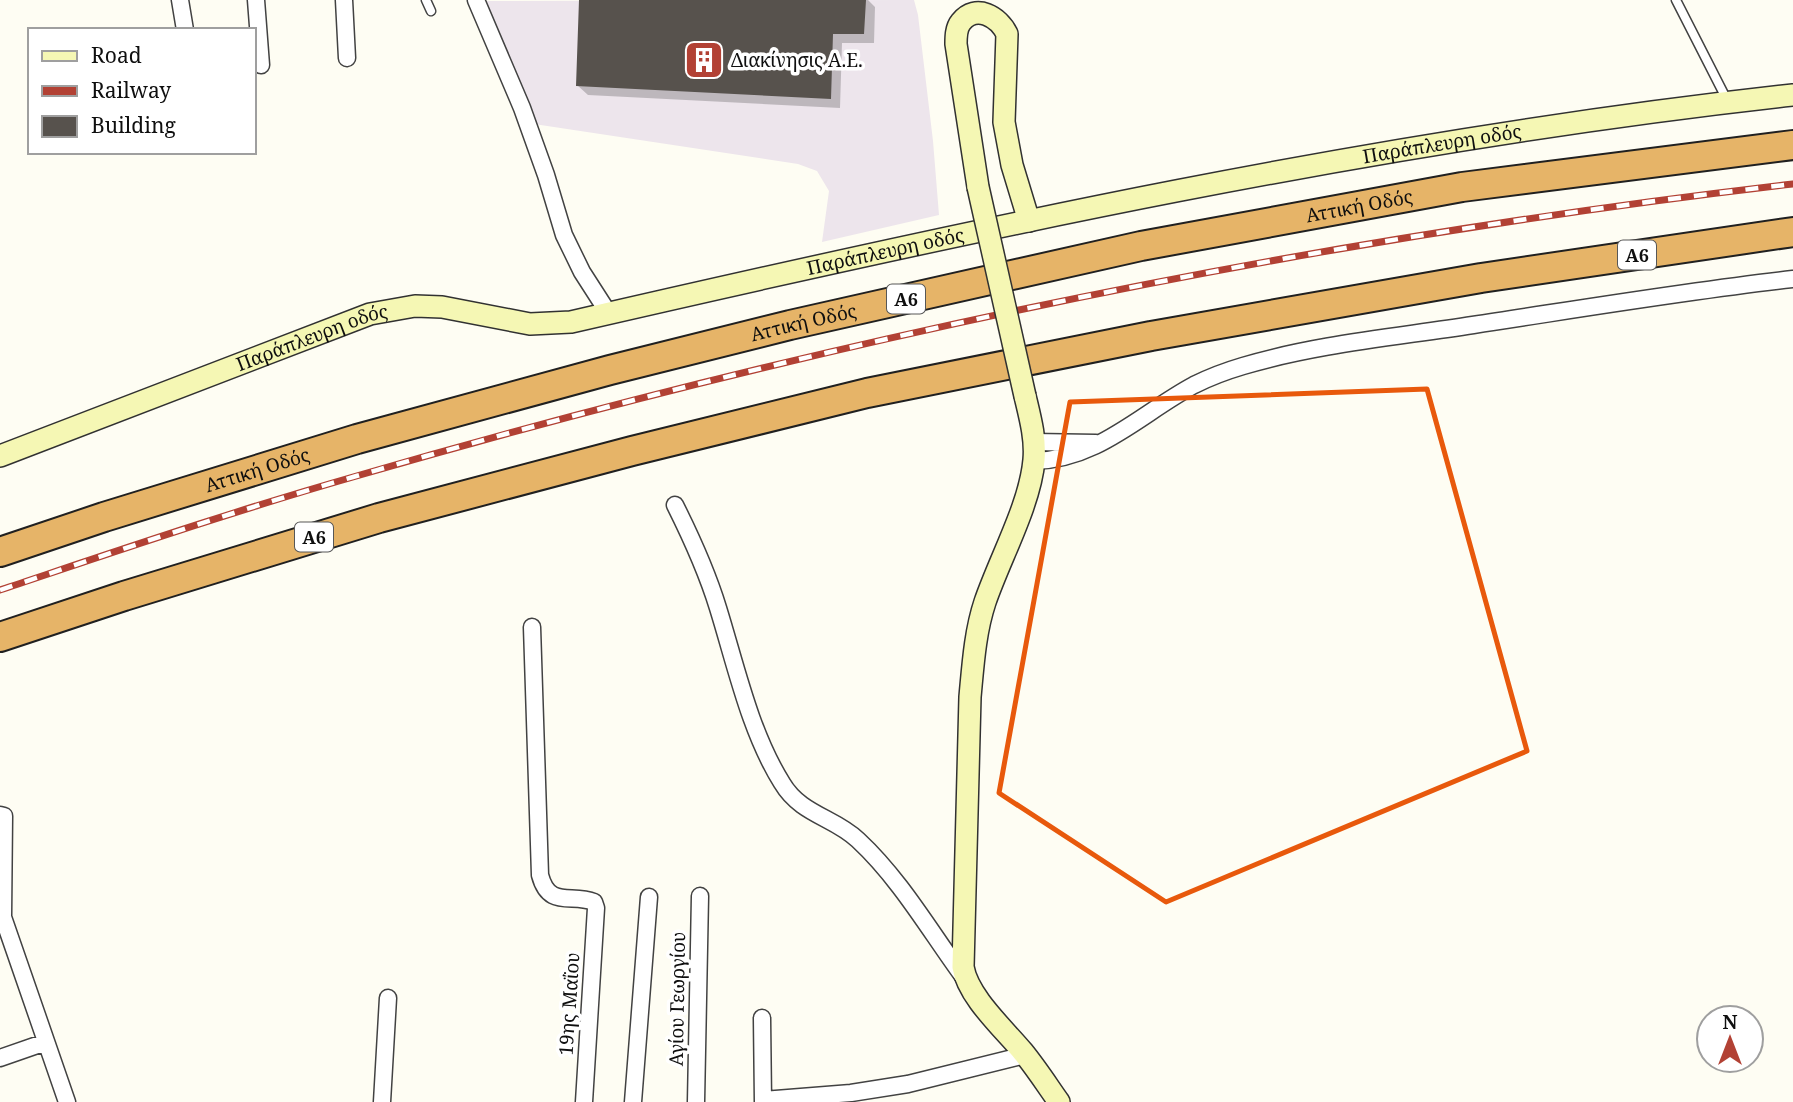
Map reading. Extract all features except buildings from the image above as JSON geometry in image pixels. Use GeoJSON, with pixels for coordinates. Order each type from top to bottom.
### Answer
{"type":"FeatureCollection","features":[{"type":"Feature","properties":{"kind":"highway","name":"Αττική Οδός"},"geometry":{"type":"LineString","coordinates":[[0,552],[356,439],[610,370],[817,319],[1141,246],[1462,187],[1793,145]]}},
{"type":"Feature","properties":{"kind":"highway","name":"Α6"},"geometry":{"type":"LineString","coordinates":[[0,638],[379,518],[632,451],[867,393],[1151,336],[1481,278],[1793,232]]}},
{"type":"Feature","properties":{"kind":"street"},"geometry":{"type":"LineString","coordinates":[[180,0],[185,28]]}},
{"type":"Feature","properties":{"kind":"street"},"geometry":{"type":"LineString","coordinates":[[257,0],[261,65]]}},
{"type":"Feature","properties":{"kind":"street"},"geometry":{"type":"LineString","coordinates":[[344,0],[347,58]]}},
{"type":"Feature","properties":{"kind":"street"},"geometry":{"type":"LineString","coordinates":[[476,0],[522,108],[564,235],[582,272],[609,314]]}},
{"type":"Feature","properties":{"kind":"street"},"geometry":{"type":"LineString","coordinates":[[965,979],[963,946],[967,771],[974,653],[984,603],[1023,502],[1034,451],[1025,396],[978,187],[956,44],[961,20],[971,15],[994,16],[1001,22],[1007,34],[1004,122],[1012,165],[1029,220]]}},
{"type":"Feature","properties":{"kind":"street","name":"Παράπλευρη οδός"},"geometry":{"type":"LineString","coordinates":[[0,456],[370,314],[415,306],[442,307],[530,324],[571,323],[1029,220],[1175,191],[1444,143],[1793,94]]}},
{"type":"Feature","properties":{"kind":"street"},"geometry":{"type":"LineString","coordinates":[[1034,451],[1098,443],[1120,433],[1192,386],[1246,365],[1371,340],[1793,279]]}},
{"type":"Feature","properties":{"kind":"street"},"geometry":{"type":"LineString","coordinates":[[675,505],[703,565],[766,754],[783,786],[790,796],[808,810],[857,838],[915,907],[965,979],[1059,1102]]}},
{"type":"Feature","properties":{"kind":"street","name":"19ης Μαΐου"},"geometry":{"type":"LineString","coordinates":[[532,627],[540,875],[543,886],[552,895],[564,899],[586,899],[594,902],[596,908],[584,1102]]}},
{"type":"Feature","properties":{"kind":"street"},"geometry":{"type":"LineString","coordinates":[[0,815],[4,816],[3,917],[66,1102]]}},
{"type":"Feature","properties":{"kind":"street","name":"Αγίου Γεωργίου"},"geometry":{"type":"LineString","coordinates":[[696,1102],[700,896]]}},
{"type":"Feature","properties":{"kind":"street"},"geometry":{"type":"LineString","coordinates":[[633,1102],[649,897]]}},
{"type":"Feature","properties":{"kind":"street"},"geometry":{"type":"LineString","coordinates":[[0,962],[16,957]]}},
{"type":"Feature","properties":{"kind":"street"},"geometry":{"type":"LineString","coordinates":[[382,1102],[388,998]]}},
{"type":"Feature","properties":{"kind":"street"},"geometry":{"type":"LineString","coordinates":[[761,1018],[763,1101],[897,1086],[1025,1055]]}},
{"type":"Feature","properties":{"kind":"street"},"geometry":{"type":"LineString","coordinates":[[0,1058],[46,1042]]}},
{"type":"Feature","properties":{"kind":"lane"},"geometry":{"type":"LineString","coordinates":[[426,0],[431,11]]}},
{"type":"Feature","properties":{"kind":"lane"},"geometry":{"type":"LineString","coordinates":[[1676,0],[1728,102]]}},
{"type":"Feature","properties":{"kind":"highlighted area"},"geometry":{"type":"Polygon","coordinates":[[[1427,389],[1527,751],[1166,902],[999,793],[1070,402],[1427,389]]]}},
{"type":"Feature","properties":{"kind":"shaded area"},"geometry":{"type":"Polygon","coordinates":[[[914,0],[933,141],[939,215],[822,242],[829,191],[817,171],[798,164],[534,124],[485,1],[914,0]]]}},
{"type":"Feature","properties":{"kind":"railway"},"geometry":{"type":"LineString","coordinates":[[0,590],[220,517],[353,477],[530,427],[887,339],[1067,300],[1429,234],[1793,184]]}},
{"type":"Feature","properties":{"kind":"place","name":"Διακίνησις Α.Ε."},"geometry":{"type":"Point","coordinates":[704,60]}}]}
